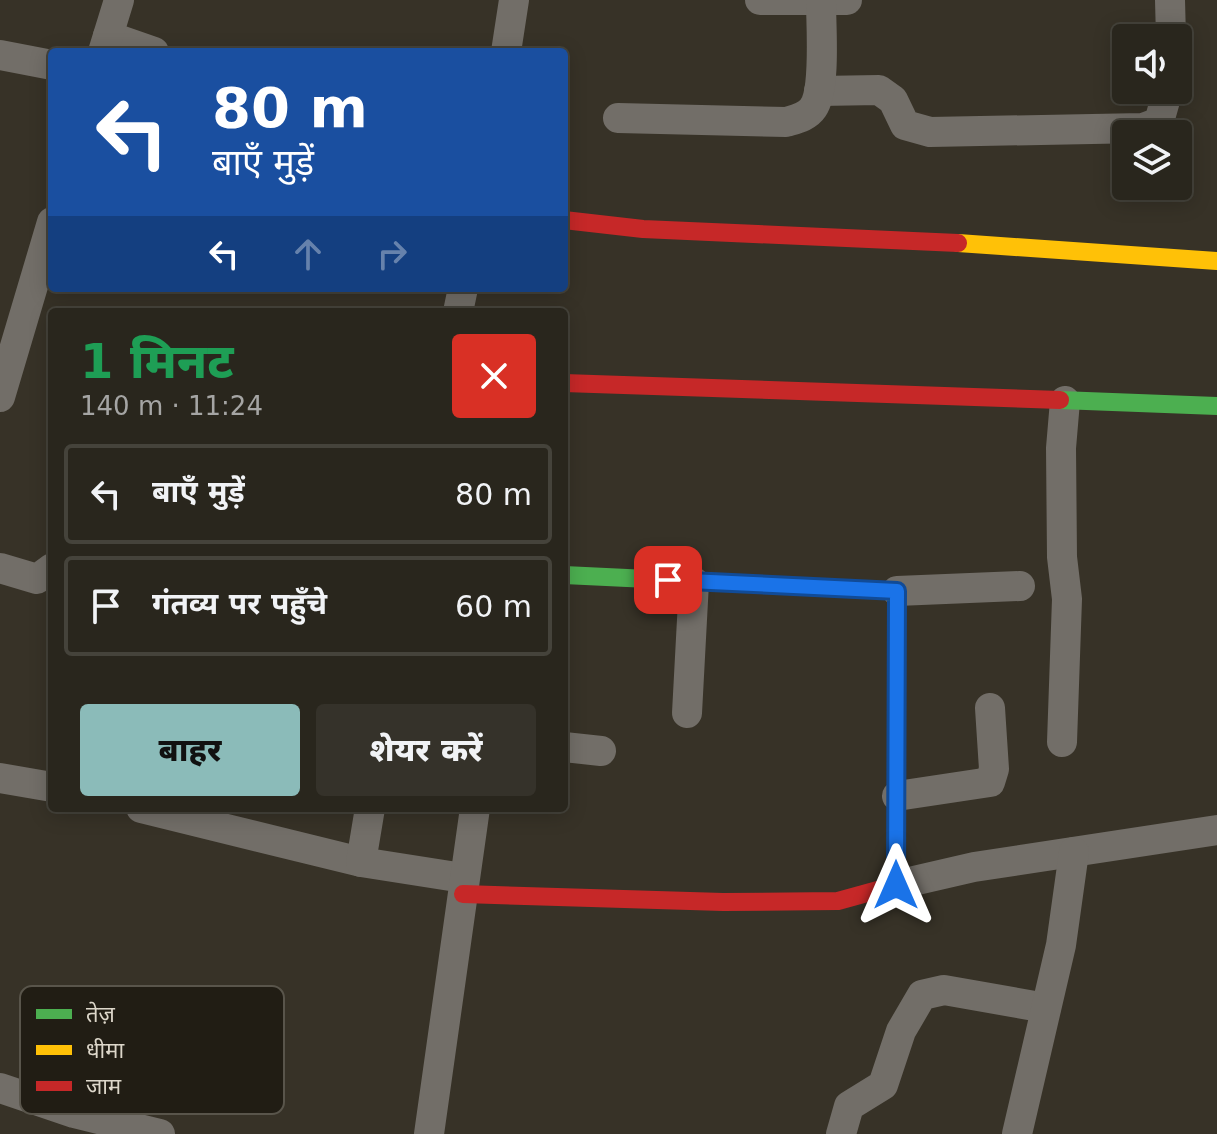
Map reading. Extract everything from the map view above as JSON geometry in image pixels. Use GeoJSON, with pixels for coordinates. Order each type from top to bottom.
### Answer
{"type":"FeatureCollection","features":[{"type":"Feature","properties":{"kind":"street"},"geometry":{"type":"LineString","coordinates":[[119,0],[106,44],[130,48]]}},
{"type":"Feature","properties":{"kind":"street"},"geometry":{"type":"LineString","coordinates":[[507,48],[514,0]]}},
{"type":"Feature","properties":{"kind":"street"},"geometry":{"type":"LineString","coordinates":[[618,118],[786,122],[811,111],[819,91],[834,1],[760,0]]}},
{"type":"Feature","properties":{"kind":"street"},"geometry":{"type":"LineString","coordinates":[[1170,0],[1171,24]]}},
{"type":"Feature","properties":{"kind":"street"},"geometry":{"type":"LineString","coordinates":[[0,55],[48,64]]}},
{"type":"Feature","properties":{"kind":"street"},"geometry":{"type":"LineString","coordinates":[[819,91],[879,90],[893,100],[905,125],[930,132],[1143,128],[1159,122],[1164,104]]}},
{"type":"Feature","properties":{"kind":"street"},"geometry":{"type":"LineString","coordinates":[[568,220],[643,229],[1060,248],[1217,261]]}},
{"type":"Feature","properties":{"kind":"street"},"geometry":{"type":"LineString","coordinates":[[0,397],[13,307],[48,231]]}},
{"type":"Feature","properties":{"kind":"street"},"geometry":{"type":"LineString","coordinates":[[568,383],[1217,406]]}},
{"type":"Feature","properties":{"kind":"street"},"geometry":{"type":"LineString","coordinates":[[1062,742],[1067,599],[1062,557],[1061,448],[1065,401]]}},
{"type":"Feature","properties":{"kind":"street"},"geometry":{"type":"LineString","coordinates":[[0,568],[37,579],[48,571]]}},
{"type":"Feature","properties":{"kind":"street"},"geometry":{"type":"LineString","coordinates":[[568,575],[897,591],[1020,586]]}},
{"type":"Feature","properties":{"kind":"street"},"geometry":{"type":"LineString","coordinates":[[687,713],[694,582]]}},
{"type":"Feature","properties":{"kind":"street"},"geometry":{"type":"LineString","coordinates":[[896,885],[897,591]]}},
{"type":"Feature","properties":{"kind":"street"},"geometry":{"type":"LineString","coordinates":[[897,796],[990,782],[994,769],[990,708]]}},
{"type":"Feature","properties":{"kind":"street"},"geometry":{"type":"LineString","coordinates":[[568,747],[601,751]]}},
{"type":"Feature","properties":{"kind":"street"},"geometry":{"type":"LineString","coordinates":[[0,778],[48,786]]}},
{"type":"Feature","properties":{"kind":"street"},"geometry":{"type":"LineString","coordinates":[[157,812],[463,886],[723,902],[838,901],[937,873],[1217,830]]}},
{"type":"Feature","properties":{"kind":"street"},"geometry":{"type":"LineString","coordinates":[[361,862],[369,812]]}},
{"type":"Feature","properties":{"kind":"street"},"geometry":{"type":"LineString","coordinates":[[429,1134],[474,812]]}},
{"type":"Feature","properties":{"kind":"street"},"geometry":{"type":"LineString","coordinates":[[1017,1134],[1061,945],[1074,852]]}},
{"type":"Feature","properties":{"kind":"street"},"geometry":{"type":"LineString","coordinates":[[841,1134],[849,1106],[883,1085],[901,1031],[922,995],[944,990],[1046,1008]]}},
{"type":"Feature","properties":{"kind":"street"},"geometry":{"type":"LineString","coordinates":[[0,1088],[20,1095]]}},
{"type":"Feature","properties":{"kind":"street"},"geometry":{"type":"LineString","coordinates":[[78,1114],[160,1134]]}},
{"type":"Feature","properties":{"kind":"traffic: fast"},"geometry":{"type":"LineString","coordinates":[[1060,400],[1217,406]]}},
{"type":"Feature","properties":{"kind":"traffic: fast"},"geometry":{"type":"LineString","coordinates":[[568,575],[897,591],[896,779]]}},
{"type":"Feature","properties":{"kind":"traffic: slow"},"geometry":{"type":"LineString","coordinates":[[958,243],[1217,261]]}},
{"type":"Feature","properties":{"kind":"traffic: jam"},"geometry":{"type":"LineString","coordinates":[[568,220],[643,229],[958,243]]}},
{"type":"Feature","properties":{"kind":"traffic: jam"},"geometry":{"type":"LineString","coordinates":[[568,383],[1060,400]]}},
{"type":"Feature","properties":{"kind":"traffic: jam"},"geometry":{"type":"LineString","coordinates":[[463,894],[723,902],[838,901],[896,885],[896,779]]}},
{"type":"Feature","properties":{"kind":"route"},"geometry":{"type":"LineString","coordinates":[[668,580],[897,591],[896,885]]}}]}
